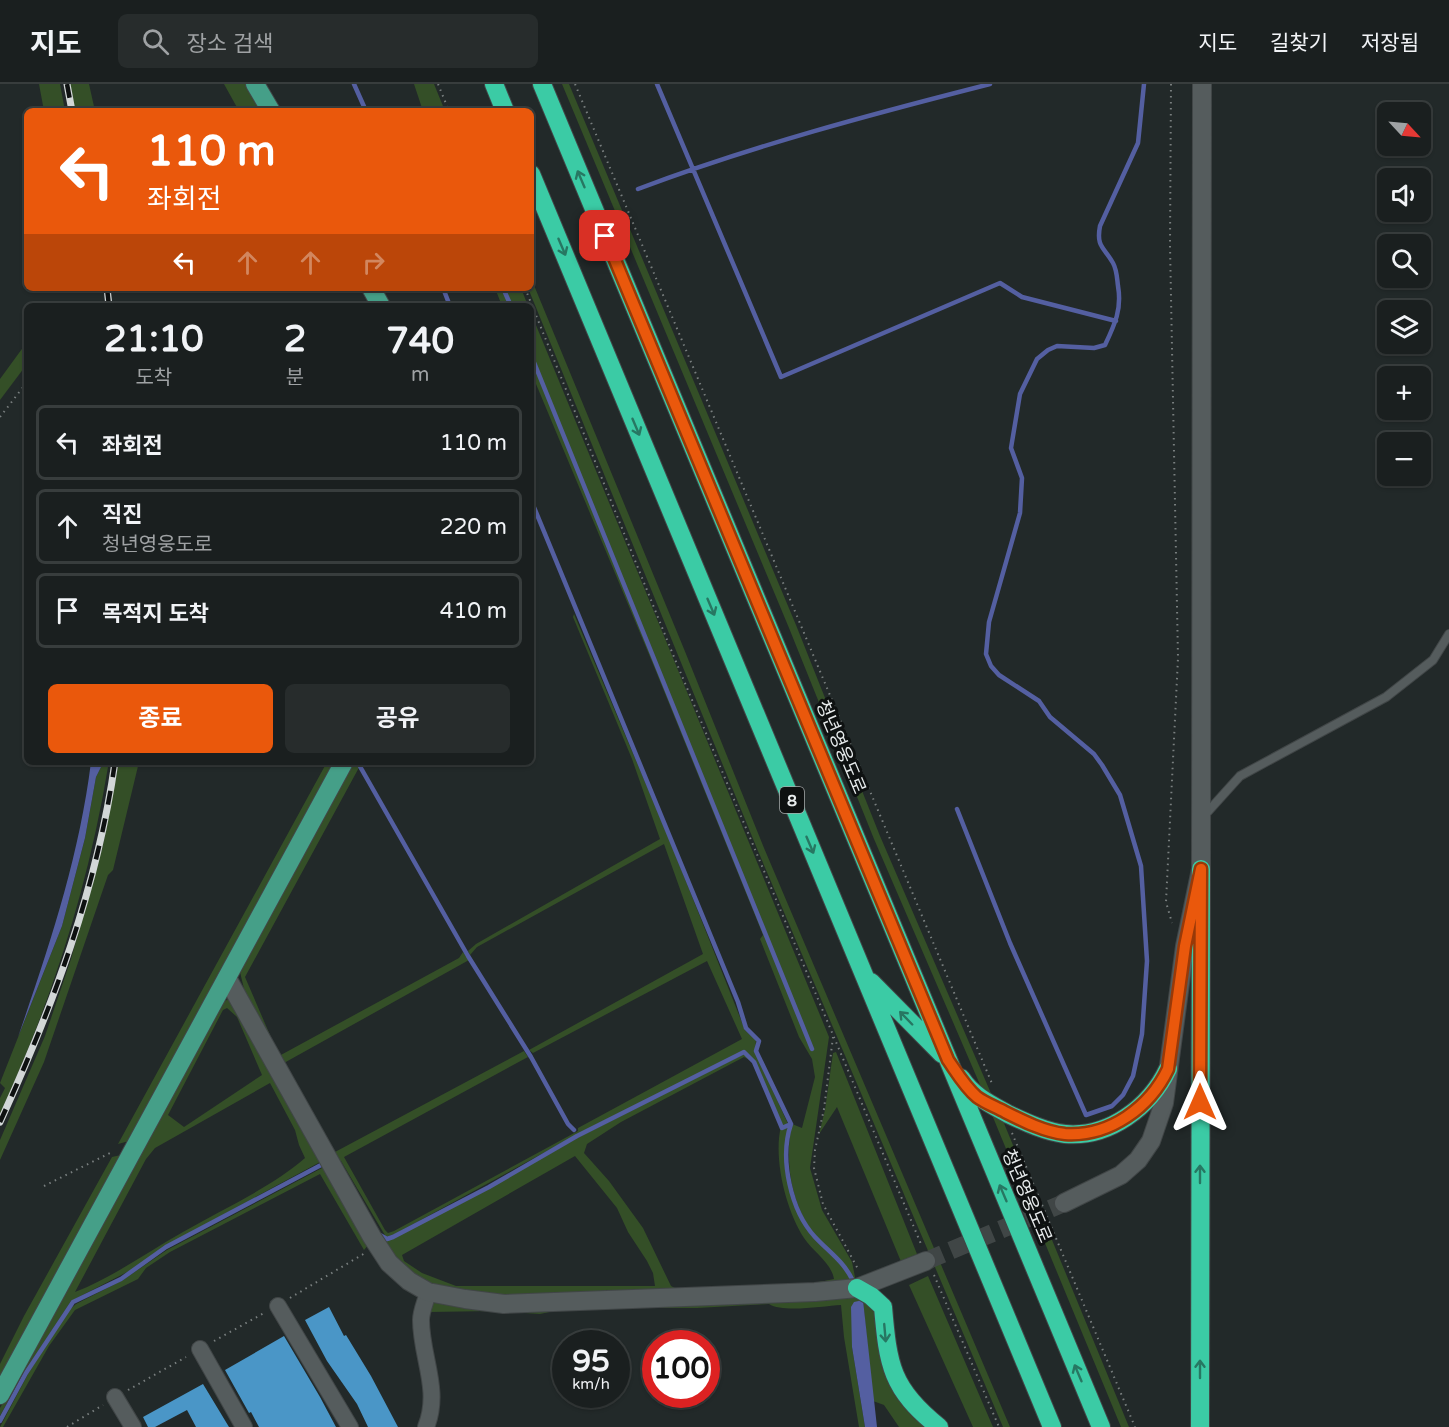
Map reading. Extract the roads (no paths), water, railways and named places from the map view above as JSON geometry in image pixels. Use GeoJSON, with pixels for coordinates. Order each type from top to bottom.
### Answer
{"type":"FeatureCollection","features":[{"type":"Feature","properties":{"kind":"highway"},"geometry":{"type":"LineString","coordinates":[[494,84],[504,108]]}},
{"type":"Feature","properties":{"kind":"highway","name":"청년영웅도로"},"geometry":{"type":"LineString","coordinates":[[542,84],[1101,1427]]}},
{"type":"Feature","properties":{"kind":"highway","name":"8"},"geometry":{"type":"LineString","coordinates":[[534,181],[1052,1427]]}},
{"type":"Feature","properties":{"kind":"highway"},"geometry":{"type":"LineString","coordinates":[[1200,1427],[1201,869]]}},
{"type":"Feature","properties":{"kind":"highway"},"geometry":{"type":"LineString","coordinates":[[864,975],[948,1060],[977,1097],[1048,1131],[1065,1134],[1096,1132],[1124,1118],[1138,1109],[1160,1086],[1168,1069]]}},
{"type":"Feature","properties":{"kind":"highway"},"geometry":{"type":"LineString","coordinates":[[857,1288],[871,1296],[883,1307],[886,1342],[892,1372],[908,1398],[939,1427]]}},
{"type":"Feature","properties":{"kind":"main road"},"geometry":{"type":"LineString","coordinates":[[255,84],[269,108]]}},
{"type":"Feature","properties":{"kind":"main road"},"geometry":{"type":"LineString","coordinates":[[0,1395],[342,765]]}},
{"type":"Feature","properties":{"kind":"street"},"geometry":{"type":"LineString","coordinates":[[1064,1203],[1121,1175],[1138,1160],[1151,1141],[1164,1103],[1185,946],[1201,869],[1199,821],[1202,84]]}},
{"type":"Feature","properties":{"kind":"street"},"geometry":{"type":"LineString","coordinates":[[227,978],[377,1245],[389,1263],[409,1281],[428,1292],[504,1304],[815,1292],[857,1288],[926,1258]]}},
{"type":"Feature","properties":{"kind":"street"},"geometry":{"type":"LineString","coordinates":[[426,1427],[433,1409],[421,1318],[428,1292]]}},
{"type":"Feature","properties":{"kind":"street"},"geometry":{"type":"LineString","coordinates":[[278,1306],[350,1427]]}},
{"type":"Feature","properties":{"kind":"street"},"geometry":{"type":"LineString","coordinates":[[200,1349],[244,1427]]}},
{"type":"Feature","properties":{"kind":"street"},"geometry":{"type":"LineString","coordinates":[[116,1397],[133,1427]]}},
{"type":"Feature","properties":{"kind":"lane"},"geometry":{"type":"LineString","coordinates":[[1199,821],[1240,776],[1386,697],[1432,660],[1449,634]]}},
{"type":"Feature","properties":{"kind":"water"},"geometry":{"type":"Polygon","coordinates":[[[91,765],[102,765],[96,777],[85,838],[62,926],[18,1037],[62,902],[86,798],[91,765]]]}},
{"type":"Feature","properties":{"kind":"water"},"geometry":{"type":"Polygon","coordinates":[[[863,1300],[877,1427],[865,1427],[852,1347],[851,1307],[854,1302],[863,1300]]]}},
{"type":"Feature","properties":{"kind":"waterway"},"geometry":{"type":"LineString","coordinates":[[354,84],[365,108]]}},
{"type":"Feature","properties":{"kind":"waterway"},"geometry":{"type":"LineString","coordinates":[[657,84],[781,377],[1000,283],[1022,297],[1116,321]]}},
{"type":"Feature","properties":{"kind":"waterway"},"geometry":{"type":"LineString","coordinates":[[638,189],[768,145],[990,84]]}},
{"type":"Feature","properties":{"kind":"waterway"},"geometry":{"type":"LineString","coordinates":[[957,809],[1010,943],[1086,1115],[1112,1106],[1123,1095],[1133,1076],[1142,1034],[1147,961],[1141,866],[1120,795],[1094,754],[1050,717],[1039,701],[999,675],[991,666],[986,654],[989,622],[1020,513],[1022,478],[1011,448],[1020,394],[1037,359],[1048,350],[1057,346],[1094,348],[1105,345],[1112,330],[1119,302],[1117,277],[1113,263],[1100,243],[1099,233],[1100,226],[1138,143],[1144,84]]}},
{"type":"Feature","properties":{"kind":"waterway"},"geometry":{"type":"LineString","coordinates":[[444,291],[449,303]]}},
{"type":"Feature","properties":{"kind":"waterway"},"geometry":{"type":"LineString","coordinates":[[504,291],[510,303]]}},
{"type":"Feature","properties":{"kind":"waterway"},"geometry":{"type":"LineString","coordinates":[[534,362],[812,1049]]}},
{"type":"Feature","properties":{"kind":"waterway"},"geometry":{"type":"LineString","coordinates":[[534,507],[738,1002],[746,1028],[759,1041],[756,1051],[791,1124],[786,1153],[787,1168],[799,1213],[815,1237],[840,1262],[852,1279]]}},
{"type":"Feature","properties":{"kind":"waterway"},"geometry":{"type":"LineString","coordinates":[[359,765],[468,956],[531,1057],[568,1124],[574,1130]]}},
{"type":"Feature","properties":{"kind":"waterway"},"geometry":{"type":"LineString","coordinates":[[380,1235],[387,1239],[393,1237],[489,1187],[577,1136],[744,1052],[754,1062],[782,1128],[791,1124]]}},
{"type":"Feature","properties":{"kind":"waterway"},"geometry":{"type":"LineString","coordinates":[[0,1421],[26,1373],[73,1302],[121,1279],[166,1247],[321,1165]]}},
{"type":"Feature","properties":{"kind":"tunnel"},"geometry":{"type":"LineString","coordinates":[[926,1261],[1064,1203]]}},
{"type":"Feature","properties":{"kind":"railway"},"geometry":{"type":"LineString","coordinates":[[67,84],[71,108]]}},
{"type":"Feature","properties":{"kind":"railway"},"geometry":{"type":"LineString","coordinates":[[107,291],[109,303]]}},
{"type":"Feature","properties":{"kind":"railway"},"geometry":{"type":"LineString","coordinates":[[0,1122],[38,1035],[71,946],[97,856],[114,765]]}}]}
